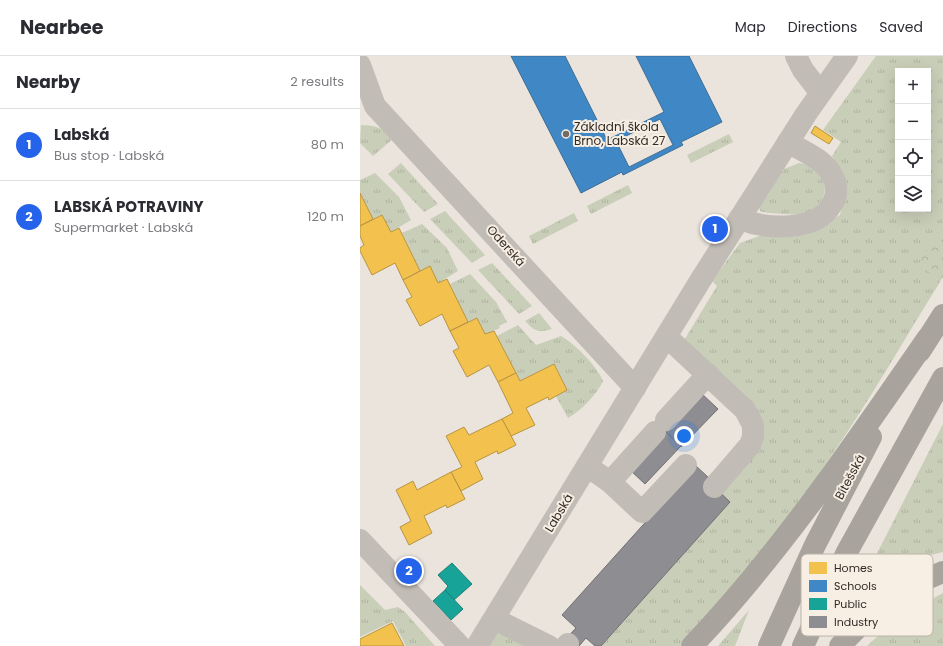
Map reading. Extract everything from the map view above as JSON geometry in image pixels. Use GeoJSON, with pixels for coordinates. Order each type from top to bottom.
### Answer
{"type":"FeatureCollection","features":[{"type":"Feature","properties":{"kind":"highway","name":"Bítešská"},"geometry":{"type":"LineString","coordinates":[[811,554],[877,426],[927,339],[943,315]]}},
{"type":"Feature","properties":{"kind":"highway"},"geometry":{"type":"LineString","coordinates":[[692,646],[717,620],[784,537],[875,414],[927,339]]}},
{"type":"Feature","properties":{"kind":"highway"},"geometry":{"type":"LineString","coordinates":[[846,554],[943,378]]}},
{"type":"Feature","properties":{"kind":"highway"},"geometry":{"type":"LineString","coordinates":[[933,577],[943,572]]}},
{"type":"Feature","properties":{"kind":"highway","name":"Bítešská"},"geometry":{"type":"LineString","coordinates":[[769,646],[801,576]]}},
{"type":"Feature","properties":{"kind":"highway"},"geometry":{"type":"LineString","coordinates":[[803,646],[808,636]]}},
{"type":"Feature","properties":{"kind":"highway"},"geometry":{"type":"LineString","coordinates":[[840,646],[850,636]]}},
{"type":"Feature","properties":{"kind":"street"},"geometry":{"type":"LineString","coordinates":[[796,56],[803,70],[820,92]]}},
{"type":"Feature","properties":{"kind":"street","name":"Labská"},"geometry":{"type":"LineString","coordinates":[[477,646],[739,219],[820,92],[847,56]]}},
{"type":"Feature","properties":{"kind":"street","name":"Oderská"},"geometry":{"type":"LineString","coordinates":[[360,65],[368,110],[635,388]]}},
{"type":"Feature","properties":{"kind":"street"},"geometry":{"type":"LineString","coordinates":[[739,219],[760,225],[796,225],[818,219],[828,212],[835,199],[836,187],[832,174],[822,163],[788,142]]}},
{"type":"Feature","properties":{"kind":"street"},"geometry":{"type":"LineString","coordinates":[[667,337],[745,410],[751,419],[753,430],[752,441],[745,452],[714,487]]}},
{"type":"Feature","properties":{"kind":"street"},"geometry":{"type":"LineString","coordinates":[[610,482],[708,374]]}},
{"type":"Feature","properties":{"kind":"street"},"geometry":{"type":"LineString","coordinates":[[587,466],[610,482],[642,512],[686,465]]}},
{"type":"Feature","properties":{"kind":"street"},"geometry":{"type":"LineString","coordinates":[[360,540],[460,646]]}},
{"type":"Feature","properties":{"kind":"street"},"geometry":{"type":"LineString","coordinates":[[494,619],[561,645]]}},
{"type":"Feature","properties":{"kind":"green space"},"geometry":{"type":"Polygon","coordinates":[[[876,56],[943,56],[943,224],[920,263],[940,282],[858,416],[795,508],[740,579],[680,646],[601,646],[730,502],[718,491],[759,435],[683,342],[717,286],[712,281],[740,243],[762,235],[805,235],[840,215],[844,198],[845,184],[841,171],[832,156],[841,142],[823,130],[876,56]]]}},
{"type":"Feature","properties":{"kind":"green space"},"geometry":{"type":"Polygon","coordinates":[[[361,125],[379,128],[394,138],[373,156],[360,143],[361,125]]]}},
{"type":"Feature","properties":{"kind":"green space"},"geometry":{"type":"Polygon","coordinates":[[[729,134],[733,142],[691,163],[687,155],[729,134]]]}},
{"type":"Feature","properties":{"kind":"green space"},"geometry":{"type":"Polygon","coordinates":[[[401,163],[438,204],[424,212],[388,174],[401,163]]]}},
{"type":"Feature","properties":{"kind":"green space"},"geometry":{"type":"Polygon","coordinates":[[[799,163],[814,169],[823,180],[825,187],[821,201],[808,213],[804,214],[782,214],[760,211],[759,207],[784,169],[799,163]]]}},
{"type":"Feature","properties":{"kind":"green space"},"geometry":{"type":"Polygon","coordinates":[[[375,173],[399,197],[411,220],[391,232],[382,215],[373,219],[360,193],[360,180],[375,173]]]}},
{"type":"Feature","properties":{"kind":"green space"},"geometry":{"type":"Polygon","coordinates":[[[628,185],[632,193],[591,214],[587,206],[628,185]]]}},
{"type":"Feature","properties":{"kind":"green space"},"geometry":{"type":"Polygon","coordinates":[[[445,211],[485,255],[472,263],[430,219],[445,211]]]}},
{"type":"Feature","properties":{"kind":"green space"},"geometry":{"type":"Polygon","coordinates":[[[574,213],[578,221],[533,244],[529,236],[574,213]]]}},
{"type":"Feature","properties":{"kind":"green space"},"geometry":{"type":"Polygon","coordinates":[[[422,224],[447,248],[458,271],[438,283],[430,266],[420,271],[402,233],[422,224]]]}},
{"type":"Feature","properties":{"kind":"green space"},"geometry":{"type":"Polygon","coordinates":[[[943,224],[943,277],[940,282],[919,263],[943,224]]]}},
{"type":"Feature","properties":{"kind":"green space"},"geometry":{"type":"Polygon","coordinates":[[[492,263],[532,306],[519,314],[478,270],[492,263]]]}},
{"type":"Feature","properties":{"kind":"green space"},"geometry":{"type":"Polygon","coordinates":[[[470,274],[496,302],[507,322],[499,326],[500,328],[485,334],[477,318],[468,322],[450,284],[470,274]]]}},
{"type":"Feature","properties":{"kind":"green space"},"geometry":{"type":"Polygon","coordinates":[[[539,313],[552,329],[537,331],[525,321],[539,313]]]}},
{"type":"Feature","properties":{"kind":"green space"},"geometry":{"type":"Polygon","coordinates":[[[518,325],[536,345],[561,336],[573,344],[585,356],[600,375],[603,381],[597,391],[584,406],[568,418],[556,396],[567,390],[554,364],[520,381],[497,336],[518,325]]]}},
{"type":"Feature","properties":{"kind":"green space"},"geometry":{"type":"Polygon","coordinates":[[[943,424],[943,552],[933,554],[877,554],[943,424]]]}},
{"type":"Feature","properties":{"kind":"green space"},"geometry":{"type":"Polygon","coordinates":[[[360,585],[385,610],[398,607],[405,612],[435,646],[406,646],[393,621],[360,637],[360,585]]]}},
{"type":"Feature","properties":{"kind":"green space"},"geometry":{"type":"Polygon","coordinates":[[[943,593],[943,646],[867,646],[879,636],[933,636],[933,599],[943,593]]]}},
{"type":"Feature","properties":{"kind":"green space"},"geometry":{"type":"Polygon","coordinates":[[[749,610],[735,646],[718,646],[749,610]]]}},
{"type":"Feature","properties":{"kind":"green space"},"geometry":{"type":"Polygon","coordinates":[[[506,631],[537,646],[488,646],[495,634],[506,631]]]}},
{"type":"Feature","properties":{"kind":"building: Homes"},"geometry":{"type":"Polygon","coordinates":[[[815,126],[833,138],[829,144],[811,133],[815,126]]]}},
{"type":"Feature","properties":{"kind":"building: Homes"},"geometry":{"type":"Polygon","coordinates":[[[360,193],[373,219],[360,226],[360,193]]]}},
{"type":"Feature","properties":{"kind":"building: Homes"},"geometry":{"type":"Polygon","coordinates":[[[382,215],[391,232],[399,228],[420,271],[403,280],[395,263],[372,275],[360,251],[360,248],[364,245],[360,236],[360,226],[382,215]]]}},
{"type":"Feature","properties":{"kind":"building: Homes"},"geometry":{"type":"Polygon","coordinates":[[[430,266],[438,283],[447,279],[468,322],[450,331],[442,314],[420,326],[406,300],[412,297],[403,280],[430,266]]]}},
{"type":"Feature","properties":{"kind":"building: Homes"},"geometry":{"type":"Polygon","coordinates":[[[477,318],[485,334],[494,331],[516,373],[498,382],[489,365],[467,377],[453,351],[459,348],[450,331],[477,318]]]}},
{"type":"Feature","properties":{"kind":"building: Homes"},"geometry":{"type":"Polygon","coordinates":[[[554,364],[567,390],[549,400],[548,397],[526,408],[535,425],[511,436],[502,419],[513,413],[498,382],[516,373],[520,381],[554,364]]]}},
{"type":"Feature","properties":{"kind":"building: Homes"},"geometry":{"type":"Polygon","coordinates":[[[502,419],[516,445],[498,454],[497,451],[475,462],[483,479],[461,491],[451,472],[462,467],[446,436],[464,427],[469,435],[502,419]]]}},
{"type":"Feature","properties":{"kind":"building: Homes"},"geometry":{"type":"Polygon","coordinates":[[[451,472],[465,499],[447,508],[446,505],[424,516],[432,533],[409,545],[400,527],[411,521],[396,490],[413,481],[417,490],[451,472]]]}},
{"type":"Feature","properties":{"kind":"building: Homes"},"geometry":{"type":"Polygon","coordinates":[[[392,623],[404,646],[360,646],[360,639],[392,623]]]}},
{"type":"Feature","properties":{"kind":"building: Schools"},"geometry":{"type":"Polygon","coordinates":[[[511,56],[565,56],[607,140],[664,112],[636,56],[689,56],[722,122],[681,142],[683,145],[623,175],[622,172],[581,193],[511,56]],[[660,119],[616,141],[629,167],[673,145],[660,119]]]}},
{"type":"Feature","properties":{"kind":"building: Public"},"geometry":{"type":"Polygon","coordinates":[[[452,563],[472,584],[454,600],[445,590],[448,586],[438,575],[452,563]]]}},
{"type":"Feature","properties":{"kind":"building: Public"},"geometry":{"type":"Polygon","coordinates":[[[445,590],[463,609],[451,620],[433,601],[445,590]]]}},
{"type":"Feature","properties":{"kind":"building: Industry"},"geometry":{"type":"Polygon","coordinates":[[[701,393],[718,409],[681,447],[665,431],[701,393]]]}},
{"type":"Feature","properties":{"kind":"building: Industry"},"geometry":{"type":"Polygon","coordinates":[[[665,431],[681,446],[645,484],[629,469],[665,431]]]}},
{"type":"Feature","properties":{"kind":"building: Industry"},"geometry":{"type":"Polygon","coordinates":[[[696,466],[710,479],[708,481],[730,502],[601,646],[595,646],[586,638],[579,646],[569,646],[564,641],[576,628],[562,615],[696,466]]]}},
{"type":"Feature","properties":{"kind":"place","name":"Základní škola Brno, Labská 27"},"geometry":{"type":"Point","coordinates":[566,134]}},
{"type":"Feature","properties":{"kind":"place","name":"Labská"},"geometry":{"type":"Point","coordinates":[715,229]}},
{"type":"Feature","properties":{"kind":"place","name":"LABSKÁ POTRAVINY"},"geometry":{"type":"Point","coordinates":[409,571]}}]}
